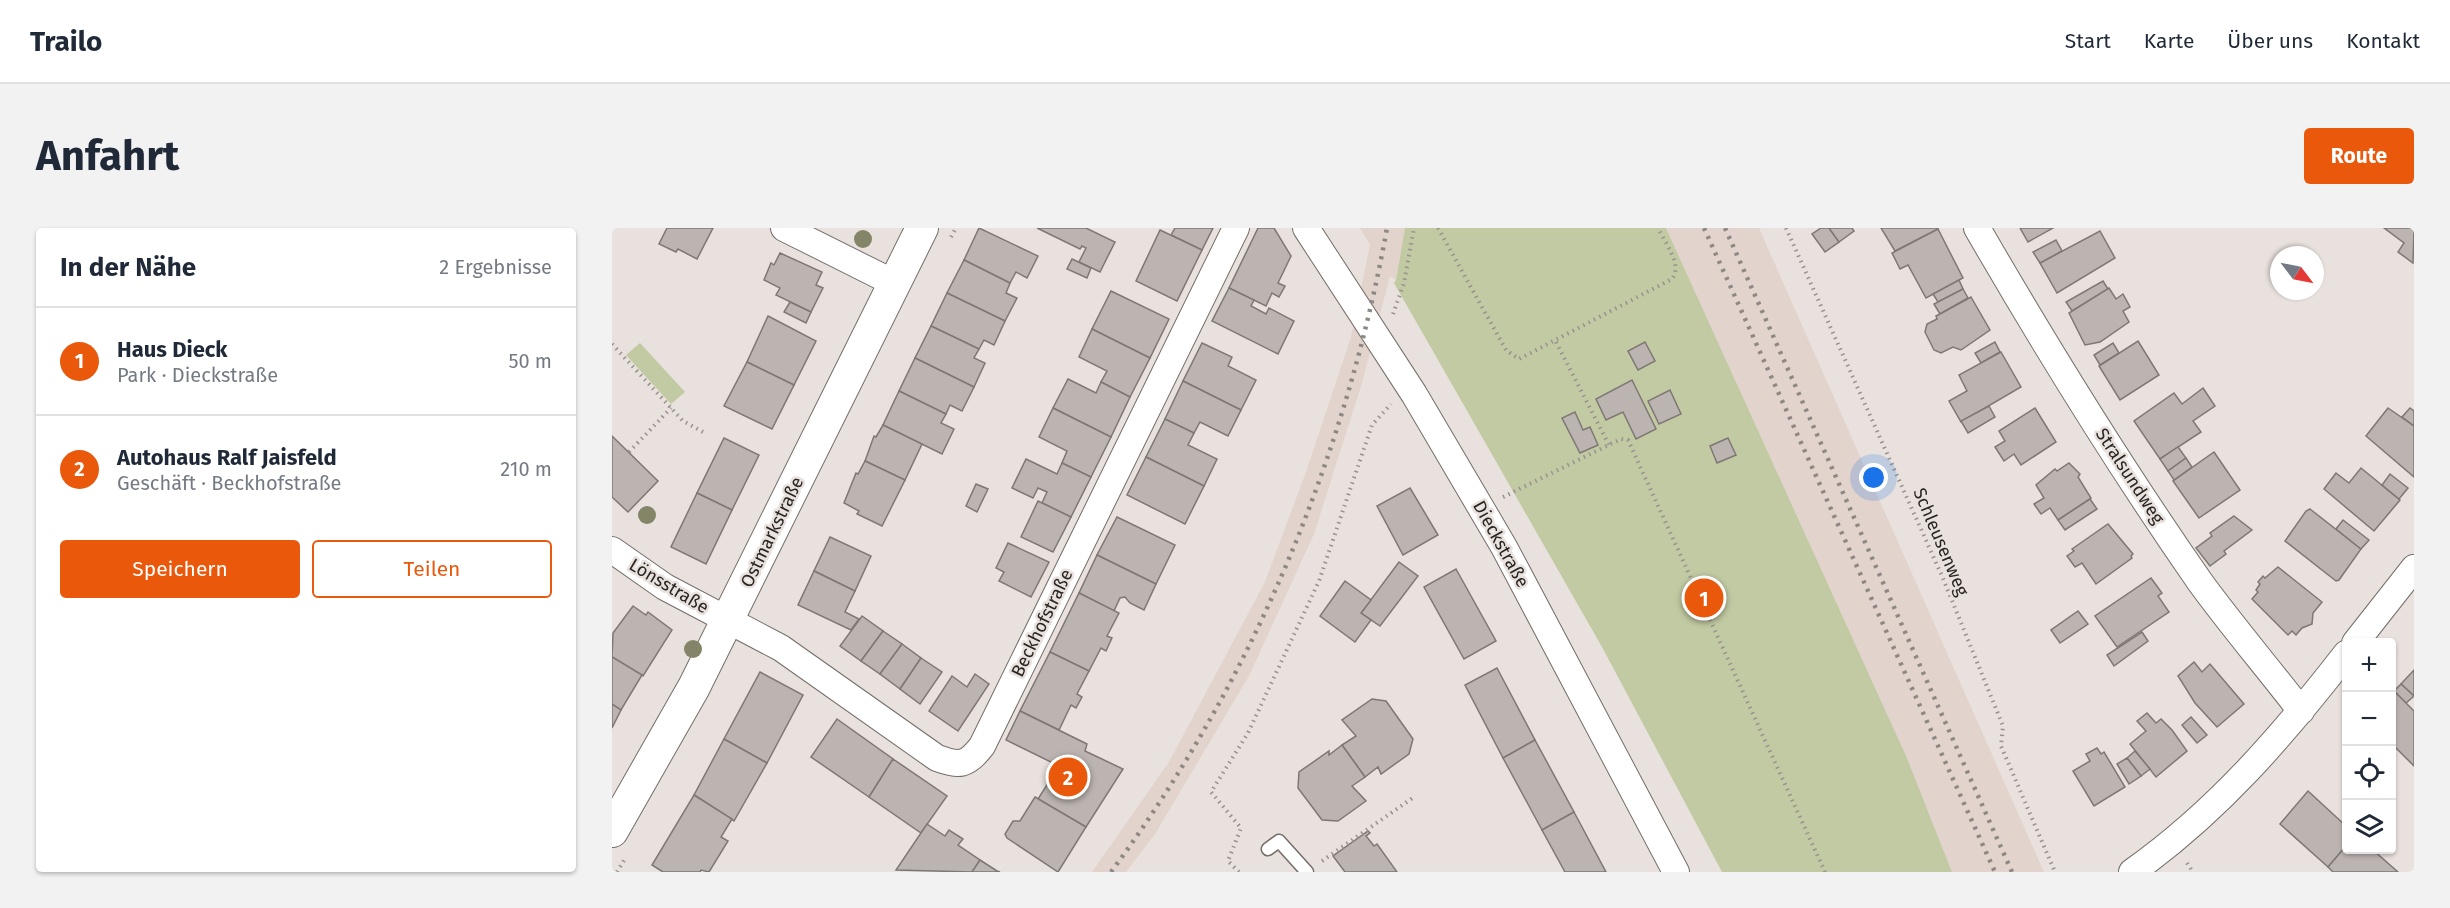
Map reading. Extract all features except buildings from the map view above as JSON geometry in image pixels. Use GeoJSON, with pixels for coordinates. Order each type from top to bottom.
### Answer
{"type":"FeatureCollection","features":[{"type":"Feature","properties":{"kind":"street"},"geometry":{"type":"LineString","coordinates":[[784,228],[894,283]]}},
{"type":"Feature","properties":{"kind":"street","name":"Ostmarkstraße"},"geometry":{"type":"LineString","coordinates":[[612,831],[694,687],[729,620],[922,228]]}},
{"type":"Feature","properties":{"kind":"street","name":"Beckhofstraße"},"geometry":{"type":"LineString","coordinates":[[729,620],[781,648],[937,758],[955,764],[971,760],[982,746],[1236,228]]}},
{"type":"Feature","properties":{"kind":"street","name":"Dieckstraße"},"geometry":{"type":"LineString","coordinates":[[1306,228],[1414,394],[1482,509],[1676,872]]}},
{"type":"Feature","properties":{"kind":"street","name":"Stralsundweg"},"geometry":{"type":"LineString","coordinates":[[1977,228],[2051,354],[2127,473],[2202,584],[2301,711]]}},
{"type":"Feature","properties":{"kind":"street","name":"Lönsstraße"},"geometry":{"type":"LineString","coordinates":[[612,550],[665,586],[729,620]]}},
{"type":"Feature","properties":{"kind":"street"},"geometry":{"type":"LineString","coordinates":[[2358,638],[2414,568]]}},
{"type":"Feature","properties":{"kind":"street"},"geometry":{"type":"LineString","coordinates":[[2132,872],[2172,843],[2237,784],[2301,711],[2342,659]]}},
{"type":"Feature","properties":{"kind":"lane"},"geometry":{"type":"LineString","coordinates":[[1268,849],[1279,841],[1306,872]]}},
{"type":"Feature","properties":{"kind":"path"},"geometry":{"type":"LineString","coordinates":[[1380,341],[1391,321],[1404,283],[1414,228]]}},
{"type":"Feature","properties":{"kind":"path"},"geometry":{"type":"LineString","coordinates":[[1438,228],[1508,354],[1522,359],[1671,279],[1676,272],[1676,265],[1658,228]]}},
{"type":"Feature","properties":{"kind":"path","name":"Schleusenweg"},"geometry":{"type":"LineString","coordinates":[[1786,228],[1942,576],[2003,726],[2001,746],[2055,872]]}},
{"type":"Feature","properties":{"kind":"path"},"geometry":{"type":"LineString","coordinates":[[1556,342],[1609,445]]}},
{"type":"Feature","properties":{"kind":"path"},"geometry":{"type":"LineString","coordinates":[[612,344],[683,422],[703,432]]}},
{"type":"Feature","properties":{"kind":"path"},"geometry":{"type":"LineString","coordinates":[[1239,872],[1228,861],[1241,828],[1211,792],[1248,733],[1319,581],[1372,425],[1396,398],[1414,394]]}},
{"type":"Feature","properties":{"kind":"path"},"geometry":{"type":"LineString","coordinates":[[629,452],[671,408]]}},
{"type":"Feature","properties":{"kind":"path"},"geometry":{"type":"LineString","coordinates":[[1482,509],[1621,439],[1631,443],[1825,872]]}},
{"type":"Feature","properties":{"kind":"path"},"geometry":{"type":"LineString","coordinates":[[1306,872],[1414,797]]}},
{"type":"Feature","properties":{"kind":"shaded area"},"geometry":{"type":"Polygon","coordinates":[[[1360,228],[1405,228],[1396,280],[1390,276],[1362,383],[1314,534],[1249,676],[1155,834],[1126,872],[1092,872],[1169,762],[1265,582],[1306,472],[1351,337],[1370,245],[1360,228]]]}},
{"type":"Feature","properties":{"kind":"shaded area"},"geometry":{"type":"Polygon","coordinates":[[[1666,228],[1759,228],[2044,872],[1952,872],[1907,758],[1666,228]]]}},
{"type":"Feature","properties":{"kind":"green space"},"geometry":{"type":"Polygon","coordinates":[[[1405,228],[1666,228],[1907,758],[1952,872],[1722,872],[1602,647],[1394,283],[1405,228]]]}},
{"type":"Feature","properties":{"kind":"green space"},"geometry":{"type":"Polygon","coordinates":[[[640,343],[685,392],[671,404],[626,355],[640,343]]]}},
{"type":"Feature","properties":{"kind":"railway"},"geometry":{"type":"LineString","coordinates":[[1111,872],[1161,800],[1207,724],[1249,646],[1286,566],[1318,484],[1346,400],[1369,315],[1387,228]]}},
{"type":"Feature","properties":{"kind":"railway"},"geometry":{"type":"LineString","coordinates":[[1704,228],[1995,872]]}},
{"type":"Feature","properties":{"kind":"railway"},"geometry":{"type":"LineString","coordinates":[[1725,228],[2012,872]]}},
{"type":"Feature","properties":{"kind":"place","name":"Haus Dieck"},"geometry":{"type":"Point","coordinates":[1704,598]}},
{"type":"Feature","properties":{"kind":"place","name":"Autohaus Ralf Jaisfeld"},"geometry":{"type":"Point","coordinates":[1068,777]}}]}
